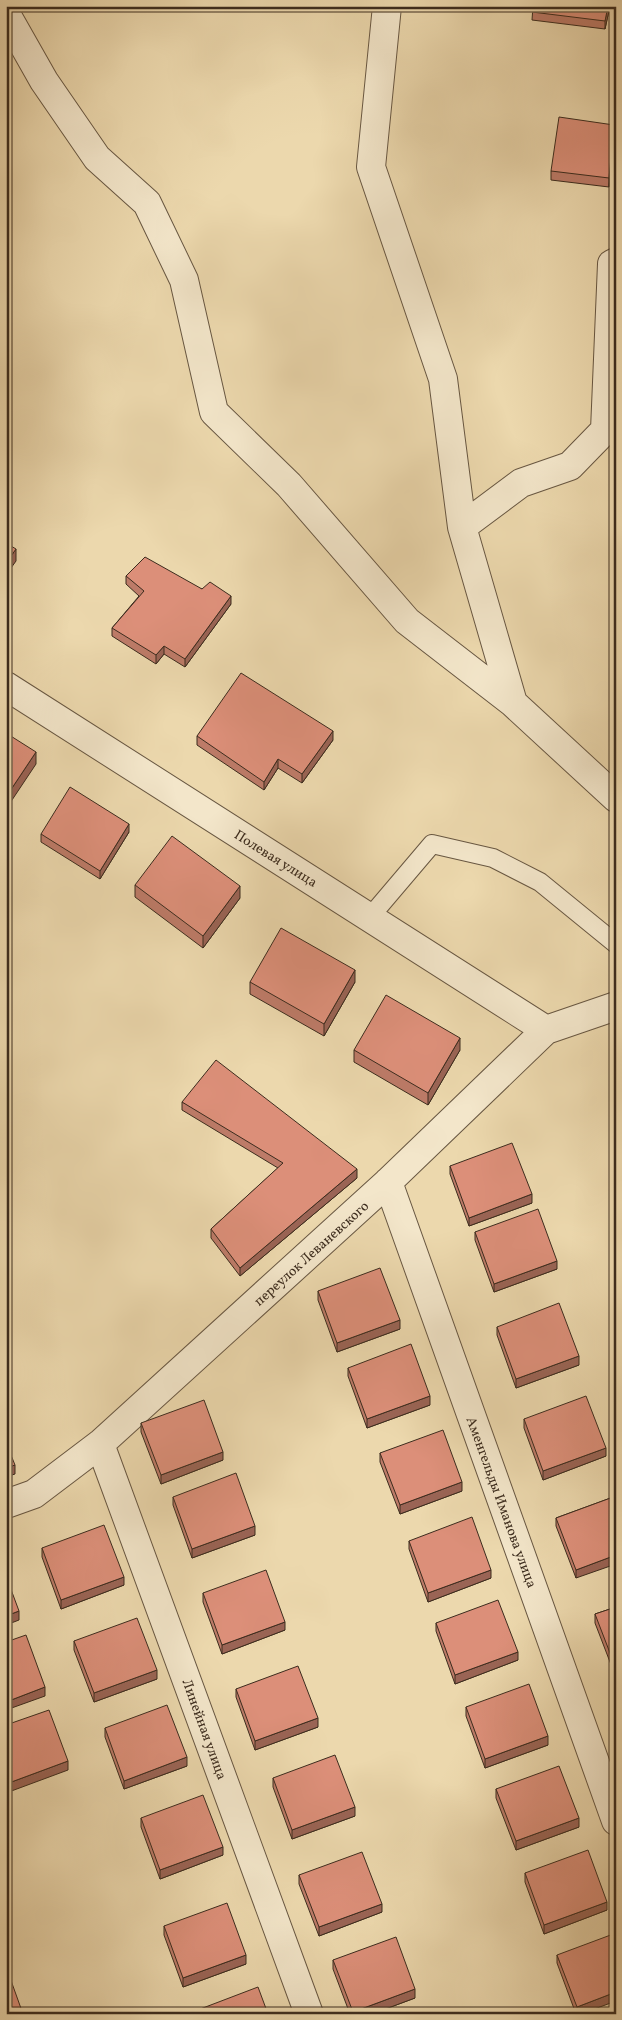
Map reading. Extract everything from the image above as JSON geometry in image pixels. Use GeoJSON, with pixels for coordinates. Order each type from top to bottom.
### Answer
{"type":"FeatureCollection","features":[{"type":"Feature","properties":{"kind":"street"},"geometry":{"type":"LineString","coordinates":[[386,6],[371,166],[442,379],[462,527],[513,703]]}},
{"type":"Feature","properties":{"kind":"street"},"geometry":{"type":"LineString","coordinates":[[6,14],[44,81],[96,158],[147,203],[184,280],[214,412],[289,485],[407,621],[513,703],[616,798]]}},
{"type":"Feature","properties":{"kind":"street"},"geometry":{"type":"LineString","coordinates":[[462,527],[521,483],[570,466],[605,430],[612,264],[616,262]]}},
{"type":"Feature","properties":{"kind":"street","name":"Полевая улица"},"geometry":{"type":"LineString","coordinates":[[6,686],[546,1030]]}},
{"type":"Feature","properties":{"kind":"street","name":"переулок Леваневского"},"geometry":{"type":"LineString","coordinates":[[6,1504],[34,1494],[100,1444],[388,1182],[546,1030],[616,1006]]}},
{"type":"Feature","properties":{"kind":"street","name":"Аменгельды Иманова улица"},"geometry":{"type":"LineString","coordinates":[[388,1182],[616,1821]]}},
{"type":"Feature","properties":{"kind":"street","name":"Линейная улица"},"geometry":{"type":"LineString","coordinates":[[100,1444],[309,2014]]}},
{"type":"Feature","properties":{"kind":"lane"},"geometry":{"type":"LineString","coordinates":[[370,917],[432,844],[493,858],[540,882],[616,944]]}},
{"type":"Feature","properties":{"kind":"building"},"geometry":{"type":"Polygon","coordinates":[[[533,6],[608,6],[605,21],[532,12],[533,6]]]}},
{"type":"Feature","properties":{"kind":"building"},"geometry":{"type":"Polygon","coordinates":[[[559,117],[614,125],[609,178],[551,171],[559,117]]]}},
{"type":"Feature","properties":{"kind":"building"},"geometry":{"type":"Polygon","coordinates":[[[6,543],[16,549],[6,563],[6,543]]]}},
{"type":"Feature","properties":{"kind":"building"},"geometry":{"type":"Polygon","coordinates":[[[145,557],[202,589],[210,582],[231,596],[185,659],[164,646],[156,655],[112,628],[144,591],[126,576],[145,557]]]}},
{"type":"Feature","properties":{"kind":"building"},"geometry":{"type":"Polygon","coordinates":[[[241,673],[333,731],[302,774],[278,759],[264,782],[197,736],[241,673]]]}},
{"type":"Feature","properties":{"kind":"building"},"geometry":{"type":"Polygon","coordinates":[[[6,733],[36,752],[6,797],[6,733]]]}},
{"type":"Feature","properties":{"kind":"building"},"geometry":{"type":"Polygon","coordinates":[[[70,787],[129,824],[100,871],[41,834],[70,787]]]}},
{"type":"Feature","properties":{"kind":"building"},"geometry":{"type":"Polygon","coordinates":[[[172,836],[240,886],[203,936],[135,885],[172,836]]]}},
{"type":"Feature","properties":{"kind":"building"},"geometry":{"type":"Polygon","coordinates":[[[281,928],[355,970],[324,1024],[250,982],[281,928]]]}},
{"type":"Feature","properties":{"kind":"building"},"geometry":{"type":"Polygon","coordinates":[[[386,995],[460,1038],[428,1093],[354,1050],[386,995]]]}},
{"type":"Feature","properties":{"kind":"building"},"geometry":{"type":"Polygon","coordinates":[[[216,1060],[357,1169],[240,1268],[211,1229],[283,1163],[182,1102],[216,1060]]]}},
{"type":"Feature","properties":{"kind":"building"},"geometry":{"type":"Polygon","coordinates":[[[512,1143],[532,1194],[469,1218],[450,1166],[512,1143]]]}},
{"type":"Feature","properties":{"kind":"building"},"geometry":{"type":"Polygon","coordinates":[[[538,1209],[557,1261],[494,1284],[475,1232],[538,1209]]]}},
{"type":"Feature","properties":{"kind":"building"},"geometry":{"type":"Polygon","coordinates":[[[380,1268],[400,1320],[337,1343],[318,1291],[380,1268]]]}},
{"type":"Feature","properties":{"kind":"building"},"geometry":{"type":"Polygon","coordinates":[[[559,1303],[579,1356],[516,1379],[497,1327],[559,1303]]]}},
{"type":"Feature","properties":{"kind":"building"},"geometry":{"type":"Polygon","coordinates":[[[411,1344],[430,1396],[367,1419],[348,1368],[411,1344]]]}},
{"type":"Feature","properties":{"kind":"building"},"geometry":{"type":"Polygon","coordinates":[[[586,1396],[606,1448],[543,1471],[524,1419],[586,1396]]]}},
{"type":"Feature","properties":{"kind":"building"},"geometry":{"type":"Polygon","coordinates":[[[204,1400],[223,1452],[161,1475],[141,1423],[204,1400]]]}},
{"type":"Feature","properties":{"kind":"building"},"geometry":{"type":"Polygon","coordinates":[[[443,1430],[462,1482],[400,1505],[380,1453],[443,1430]]]}},
{"type":"Feature","properties":{"kind":"building"},"geometry":{"type":"Polygon","coordinates":[[[6,1443],[15,1465],[6,1468],[6,1443]]]}},
{"type":"Feature","properties":{"kind":"building"},"geometry":{"type":"Polygon","coordinates":[[[236,1473],[255,1526],[192,1549],[173,1497],[236,1473]]]}},
{"type":"Feature","properties":{"kind":"building"},"geometry":{"type":"Polygon","coordinates":[[[616,1496],[616,1555],[576,1570],[556,1518],[616,1496]]]}},
{"type":"Feature","properties":{"kind":"building"},"geometry":{"type":"Polygon","coordinates":[[[472,1517],[491,1570],[428,1593],[409,1541],[472,1517]]]}},
{"type":"Feature","properties":{"kind":"building"},"geometry":{"type":"Polygon","coordinates":[[[104,1525],[124,1577],[61,1600],[42,1548],[104,1525]]]}},
{"type":"Feature","properties":{"kind":"building"},"geometry":{"type":"Polygon","coordinates":[[[266,1570],[285,1622],[222,1645],[203,1593],[266,1570]]]}},
{"type":"Feature","properties":{"kind":"building"},"geometry":{"type":"Polygon","coordinates":[[[6,1576],[19,1611],[6,1616],[6,1576]]]}},
{"type":"Feature","properties":{"kind":"building"},"geometry":{"type":"Polygon","coordinates":[[[498,1600],[518,1652],[455,1675],[436,1623],[498,1600]]]}},
{"type":"Feature","properties":{"kind":"building"},"geometry":{"type":"Polygon","coordinates":[[[616,1607],[616,1666],[615,1666],[595,1614],[616,1607]]]}},
{"type":"Feature","properties":{"kind":"building"},"geometry":{"type":"Polygon","coordinates":[[[137,1618],[157,1670],[94,1693],[74,1641],[137,1618]]]}},
{"type":"Feature","properties":{"kind":"building"},"geometry":{"type":"Polygon","coordinates":[[[26,1635],[45,1687],[6,1702],[6,1642],[26,1635]]]}},
{"type":"Feature","properties":{"kind":"building"},"geometry":{"type":"Polygon","coordinates":[[[298,1666],[318,1718],[255,1741],[236,1689],[298,1666]]]}},
{"type":"Feature","properties":{"kind":"building"},"geometry":{"type":"Polygon","coordinates":[[[529,1684],[548,1736],[485,1759],[466,1707],[529,1684]]]}},
{"type":"Feature","properties":{"kind":"building"},"geometry":{"type":"Polygon","coordinates":[[[167,1705],[187,1757],[124,1781],[105,1728],[167,1705]]]}},
{"type":"Feature","properties":{"kind":"building"},"geometry":{"type":"Polygon","coordinates":[[[49,1710],[68,1761],[6,1784],[6,1725],[49,1710]]]}},
{"type":"Feature","properties":{"kind":"building"},"geometry":{"type":"Polygon","coordinates":[[[335,1755],[355,1807],[292,1830],[273,1778],[335,1755]]]}},
{"type":"Feature","properties":{"kind":"building"},"geometry":{"type":"Polygon","coordinates":[[[559,1766],[579,1818],[516,1841],[496,1789],[559,1766]]]}},
{"type":"Feature","properties":{"kind":"building"},"geometry":{"type":"Polygon","coordinates":[[[203,1795],[223,1847],[160,1870],[141,1818],[203,1795]]]}},
{"type":"Feature","properties":{"kind":"building"},"geometry":{"type":"Polygon","coordinates":[[[588,1850],[607,1902],[544,1925],[525,1873],[588,1850]]]}},
{"type":"Feature","properties":{"kind":"building"},"geometry":{"type":"Polygon","coordinates":[[[362,1852],[382,1904],[319,1927],[299,1875],[362,1852]]]}},
{"type":"Feature","properties":{"kind":"building"},"geometry":{"type":"Polygon","coordinates":[[[227,1903],[246,1955],[183,1978],[164,1926],[227,1903]]]}},
{"type":"Feature","properties":{"kind":"building"},"geometry":{"type":"Polygon","coordinates":[[[616,1933],[616,1992],[577,2007],[557,1955],[616,1933]]]}},
{"type":"Feature","properties":{"kind":"building"},"geometry":{"type":"Polygon","coordinates":[[[396,1937],[415,1989],[353,2012],[333,1960],[396,1937]]]}},
{"type":"Feature","properties":{"kind":"building"},"geometry":{"type":"Polygon","coordinates":[[[9,1975],[23,2014],[6,2014],[6,1976],[9,1975]]]}},
{"type":"Feature","properties":{"kind":"building"},"geometry":{"type":"Polygon","coordinates":[[[258,1987],[268,2014],[196,2014],[195,2011],[258,1987]]]}}]}
